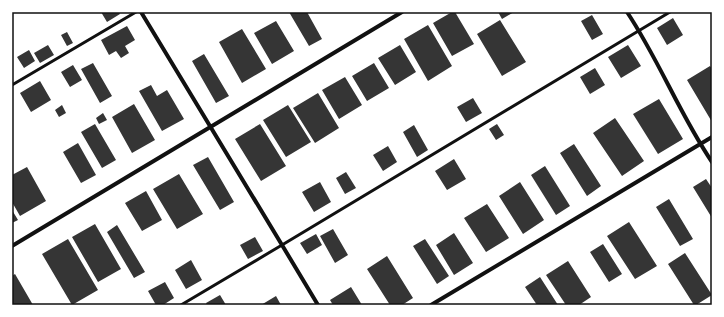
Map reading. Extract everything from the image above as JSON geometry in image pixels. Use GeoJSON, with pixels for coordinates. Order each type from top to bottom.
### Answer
{"type":"FeatureCollection","features":[{"type":"Feature","properties":{"kind":"street"},"geometry":{"type":"LineString","coordinates":[[141,12],[318,305]]}},
{"type":"Feature","properties":{"kind":"street"},"geometry":{"type":"LineString","coordinates":[[12,246],[402,12]]}},
{"type":"Feature","properties":{"kind":"street"},"geometry":{"type":"LineString","coordinates":[[627,12],[639,30],[700,144],[712,162]]}},
{"type":"Feature","properties":{"kind":"street"},"geometry":{"type":"LineString","coordinates":[[431,305],[712,137]]}},
{"type":"Feature","properties":{"kind":"lane"},"geometry":{"type":"LineString","coordinates":[[12,85],[136,12]]}},
{"type":"Feature","properties":{"kind":"lane"},"geometry":{"type":"LineString","coordinates":[[181,305],[670,12]]}},
{"type":"Feature","properties":{"kind":"building"},"geometry":{"type":"Polygon","coordinates":[[[101,12],[119,12],[120,14],[107,22],[101,12]]]}},
{"type":"Feature","properties":{"kind":"building"},"geometry":{"type":"Polygon","coordinates":[[[289,12],[307,12],[322,39],[309,46],[289,12]]]}},
{"type":"Feature","properties":{"kind":"building"},"geometry":{"type":"Polygon","coordinates":[[[452,12],[455,12],[474,44],[452,56],[433,23],[452,12]]]}},
{"type":"Feature","properties":{"kind":"building"},"geometry":{"type":"Polygon","coordinates":[[[498,12],[514,12],[502,19],[498,12]]]}},
{"type":"Feature","properties":{"kind":"building"},"geometry":{"type":"Polygon","coordinates":[[[592,15],[603,34],[592,40],[581,21],[592,15]]]}},
{"type":"Feature","properties":{"kind":"building"},"geometry":{"type":"Polygon","coordinates":[[[673,18],[683,35],[667,45],[657,28],[673,18]]]}},
{"type":"Feature","properties":{"kind":"building"},"geometry":{"type":"Polygon","coordinates":[[[500,20],[526,62],[502,76],[477,34],[500,20]]]}},
{"type":"Feature","properties":{"kind":"building"},"geometry":{"type":"Polygon","coordinates":[[[276,21],[294,51],[272,64],[254,33],[276,21]]]}},
{"type":"Feature","properties":{"kind":"building"},"geometry":{"type":"Polygon","coordinates":[[[428,25],[452,66],[428,81],[404,39],[428,25]]]}},
{"type":"Feature","properties":{"kind":"building"},"geometry":{"type":"Polygon","coordinates":[[[127,26],[135,40],[125,46],[129,53],[121,58],[116,51],[109,55],[101,40],[127,26]]]}},
{"type":"Feature","properties":{"kind":"building"},"geometry":{"type":"Polygon","coordinates":[[[242,29],[266,69],[242,83],[219,42],[242,29]]]}},
{"type":"Feature","properties":{"kind":"building"},"geometry":{"type":"Polygon","coordinates":[[[67,32],[73,43],[67,46],[61,35],[67,32]]]}},
{"type":"Feature","properties":{"kind":"building"},"geometry":{"type":"Polygon","coordinates":[[[48,45],[54,55],[40,63],[34,53],[48,45]]]}},
{"type":"Feature","properties":{"kind":"building"},"geometry":{"type":"Polygon","coordinates":[[[400,45],[416,72],[395,85],[378,58],[400,45]]]}},
{"type":"Feature","properties":{"kind":"building"},"geometry":{"type":"Polygon","coordinates":[[[628,45],[641,66],[621,78],[608,57],[628,45]]]}},
{"type":"Feature","properties":{"kind":"building"},"geometry":{"type":"Polygon","coordinates":[[[29,50],[35,61],[24,68],[17,57],[29,50]]]}},
{"type":"Feature","properties":{"kind":"building"},"geometry":{"type":"Polygon","coordinates":[[[204,54],[229,96],[216,103],[192,61],[204,54]]]}},
{"type":"Feature","properties":{"kind":"building"},"geometry":{"type":"Polygon","coordinates":[[[93,63],[112,96],[100,103],[81,69],[93,63]]]}},
{"type":"Feature","properties":{"kind":"building"},"geometry":{"type":"Polygon","coordinates":[[[374,63],[389,88],[367,101],[352,76],[374,63]]]}},
{"type":"Feature","properties":{"kind":"building"},"geometry":{"type":"Polygon","coordinates":[[[73,65],[82,80],[70,87],[61,72],[73,65]]]}},
{"type":"Feature","properties":{"kind":"building"},"geometry":{"type":"Polygon","coordinates":[[[710,66],[712,69],[712,122],[687,80],[710,66]]]}},
{"type":"Feature","properties":{"kind":"building"},"geometry":{"type":"Polygon","coordinates":[[[595,68],[605,85],[590,94],[580,77],[595,68]]]}},
{"type":"Feature","properties":{"kind":"building"},"geometry":{"type":"Polygon","coordinates":[[[345,77],[362,105],[339,119],[322,90],[345,77]]]}},
{"type":"Feature","properties":{"kind":"building"},"geometry":{"type":"Polygon","coordinates":[[[40,81],[51,100],[31,112],[20,93],[40,81]]]}},
{"type":"Feature","properties":{"kind":"building"},"geometry":{"type":"Polygon","coordinates":[[[151,85],[157,96],[167,90],[184,119],[162,131],[139,91],[151,85]]]}},
{"type":"Feature","properties":{"kind":"building"},"geometry":{"type":"Polygon","coordinates":[[[318,93],[339,128],[315,143],[293,108],[318,93]]]}},
{"type":"Feature","properties":{"kind":"building"},"geometry":{"type":"Polygon","coordinates":[[[473,98],[482,113],[466,122],[457,107],[473,98]]]}},
{"type":"Feature","properties":{"kind":"building"},"geometry":{"type":"Polygon","coordinates":[[[659,99],[683,139],[658,154],[633,114],[659,99]]]}},
{"type":"Feature","properties":{"kind":"building"},"geometry":{"type":"Polygon","coordinates":[[[134,104],[155,140],[132,153],[112,117],[134,104]]]}},
{"type":"Feature","properties":{"kind":"building"},"geometry":{"type":"Polygon","coordinates":[[[62,105],[66,113],[59,117],[55,110],[62,105]]]}},
{"type":"Feature","properties":{"kind":"building"},"geometry":{"type":"Polygon","coordinates":[[[288,105],[311,142],[286,157],[263,120],[288,105]]]}},
{"type":"Feature","properties":{"kind":"building"},"geometry":{"type":"Polygon","coordinates":[[[103,113],[107,120],[99,124],[96,118],[103,113]]]}},
{"type":"Feature","properties":{"kind":"building"},"geometry":{"type":"Polygon","coordinates":[[[615,118],[644,161],[622,176],[593,133],[615,118]]]}},
{"type":"Feature","properties":{"kind":"building"},"geometry":{"type":"Polygon","coordinates":[[[95,124],[116,160],[102,168],[81,132],[95,124]]]}},
{"type":"Feature","properties":{"kind":"building"},"geometry":{"type":"Polygon","coordinates":[[[260,124],[286,166],[261,181],[235,139],[260,124]]]}},
{"type":"Feature","properties":{"kind":"building"},"geometry":{"type":"Polygon","coordinates":[[[497,124],[504,135],[496,140],[489,129],[497,124]]]}},
{"type":"Feature","properties":{"kind":"building"},"geometry":{"type":"Polygon","coordinates":[[[414,125],[428,150],[417,157],[403,132],[414,125]]]}},
{"type":"Feature","properties":{"kind":"building"},"geometry":{"type":"Polygon","coordinates":[[[78,143],[96,175],[81,183],[63,152],[78,143]]]}},
{"type":"Feature","properties":{"kind":"building"},"geometry":{"type":"Polygon","coordinates":[[[574,144],[601,186],[587,196],[560,153],[574,144]]]}},
{"type":"Feature","properties":{"kind":"building"},"geometry":{"type":"Polygon","coordinates":[[[388,146],[397,162],[383,171],[373,155],[388,146]]]}},
{"type":"Feature","properties":{"kind":"building"},"geometry":{"type":"Polygon","coordinates":[[[208,157],[234,202],[220,210],[193,165],[208,157]]]}},
{"type":"Feature","properties":{"kind":"building"},"geometry":{"type":"Polygon","coordinates":[[[454,159],[466,179],[447,190],[435,171],[454,159]]]}},
{"type":"Feature","properties":{"kind":"building"},"geometry":{"type":"Polygon","coordinates":[[[545,166],[570,206],[556,215],[531,175],[545,166]]]}},
{"type":"Feature","properties":{"kind":"building"},"geometry":{"type":"Polygon","coordinates":[[[27,167],[46,201],[20,216],[12,202],[12,175],[27,167]]]}},
{"type":"Feature","properties":{"kind":"building"},"geometry":{"type":"Polygon","coordinates":[[[346,172],[356,188],[345,194],[336,178],[346,172]]]}},
{"type":"Feature","properties":{"kind":"building"},"geometry":{"type":"Polygon","coordinates":[[[179,174],[203,214],[177,229],[153,189],[179,174]]]}},
{"type":"Feature","properties":{"kind":"building"},"geometry":{"type":"Polygon","coordinates":[[[706,179],[712,188],[712,218],[693,187],[706,179]]]}},
{"type":"Feature","properties":{"kind":"building"},"geometry":{"type":"Polygon","coordinates":[[[320,182],[331,202],[314,212],[302,192],[320,182]]]}},
{"type":"Feature","properties":{"kind":"building"},"geometry":{"type":"Polygon","coordinates":[[[520,182],[544,220],[523,234],[499,196],[520,182]]]}},
{"type":"Feature","properties":{"kind":"building"},"geometry":{"type":"Polygon","coordinates":[[[146,191],[162,220],[142,231],[125,203],[146,191]]]}},
{"type":"Feature","properties":{"kind":"building"},"geometry":{"type":"Polygon","coordinates":[[[669,199],[693,239],[680,246],[656,207],[669,199]]]}},
{"type":"Feature","properties":{"kind":"building"},"geometry":{"type":"Polygon","coordinates":[[[487,204],[509,238],[486,252],[464,218],[487,204]]]}},
{"type":"Feature","properties":{"kind":"building"},"geometry":{"type":"Polygon","coordinates":[[[12,210],[18,220],[12,223],[12,210]]]}},
{"type":"Feature","properties":{"kind":"building"},"geometry":{"type":"Polygon","coordinates":[[[629,222],[657,266],[635,279],[607,236],[629,222]]]}},
{"type":"Feature","properties":{"kind":"building"},"geometry":{"type":"Polygon","coordinates":[[[95,224],[121,269],[98,282],[72,237],[95,224]]]}},
{"type":"Feature","properties":{"kind":"building"},"geometry":{"type":"Polygon","coordinates":[[[117,225],[145,272],[134,278],[107,232],[117,225]]]}},
{"type":"Feature","properties":{"kind":"building"},"geometry":{"type":"Polygon","coordinates":[[[333,229],[348,255],[335,263],[320,236],[333,229]]]}},
{"type":"Feature","properties":{"kind":"building"},"geometry":{"type":"Polygon","coordinates":[[[454,233],[473,263],[454,275],[436,245],[454,233]]]}},
{"type":"Feature","properties":{"kind":"building"},"geometry":{"type":"Polygon","coordinates":[[[316,234],[322,245],[307,254],[300,243],[316,234]]]}},
{"type":"Feature","properties":{"kind":"building"},"geometry":{"type":"Polygon","coordinates":[[[255,237],[263,251],[248,259],[240,245],[255,237]]]}},
{"type":"Feature","properties":{"kind":"building"},"geometry":{"type":"Polygon","coordinates":[[[68,239],[98,290],[72,305],[42,254],[68,239]]]}},
{"type":"Feature","properties":{"kind":"building"},"geometry":{"type":"Polygon","coordinates":[[[425,239],[449,276],[437,284],[413,246],[425,239]]]}},
{"type":"Feature","properties":{"kind":"building"},"geometry":{"type":"Polygon","coordinates":[[[603,244],[622,274],[609,282],[590,252],[603,244]]]}},
{"type":"Feature","properties":{"kind":"building"},"geometry":{"type":"Polygon","coordinates":[[[685,253],[712,295],[696,305],[694,305],[668,264],[685,253]]]}},
{"type":"Feature","properties":{"kind":"building"},"geometry":{"type":"Polygon","coordinates":[[[387,256],[413,298],[402,305],[390,305],[367,269],[387,256]]]}},
{"type":"Feature","properties":{"kind":"building"},"geometry":{"type":"Polygon","coordinates":[[[191,260],[202,280],[186,289],[175,270],[191,260]]]}},
{"type":"Feature","properties":{"kind":"building"},"geometry":{"type":"Polygon","coordinates":[[[568,261],[591,297],[579,305],[566,305],[546,275],[568,261]]]}},
{"type":"Feature","properties":{"kind":"building"},"geometry":{"type":"Polygon","coordinates":[[[15,274],[33,305],[12,305],[12,276],[15,274]]]}},
{"type":"Feature","properties":{"kind":"building"},"geometry":{"type":"Polygon","coordinates":[[[540,277],[558,305],[537,305],[525,287],[540,277]]]}},
{"type":"Feature","properties":{"kind":"building"},"geometry":{"type":"Polygon","coordinates":[[[165,282],[174,298],[163,305],[156,305],[148,291],[165,282]]]}},
{"type":"Feature","properties":{"kind":"building"},"geometry":{"type":"Polygon","coordinates":[[[351,287],[362,305],[333,305],[330,300],[351,287]]]}},
{"type":"Feature","properties":{"kind":"building"},"geometry":{"type":"Polygon","coordinates":[[[220,295],[226,305],[207,305],[206,303],[220,295]]]}},
{"type":"Feature","properties":{"kind":"building"},"geometry":{"type":"Polygon","coordinates":[[[276,296],[281,305],[261,305],[276,296]]]}}]}
